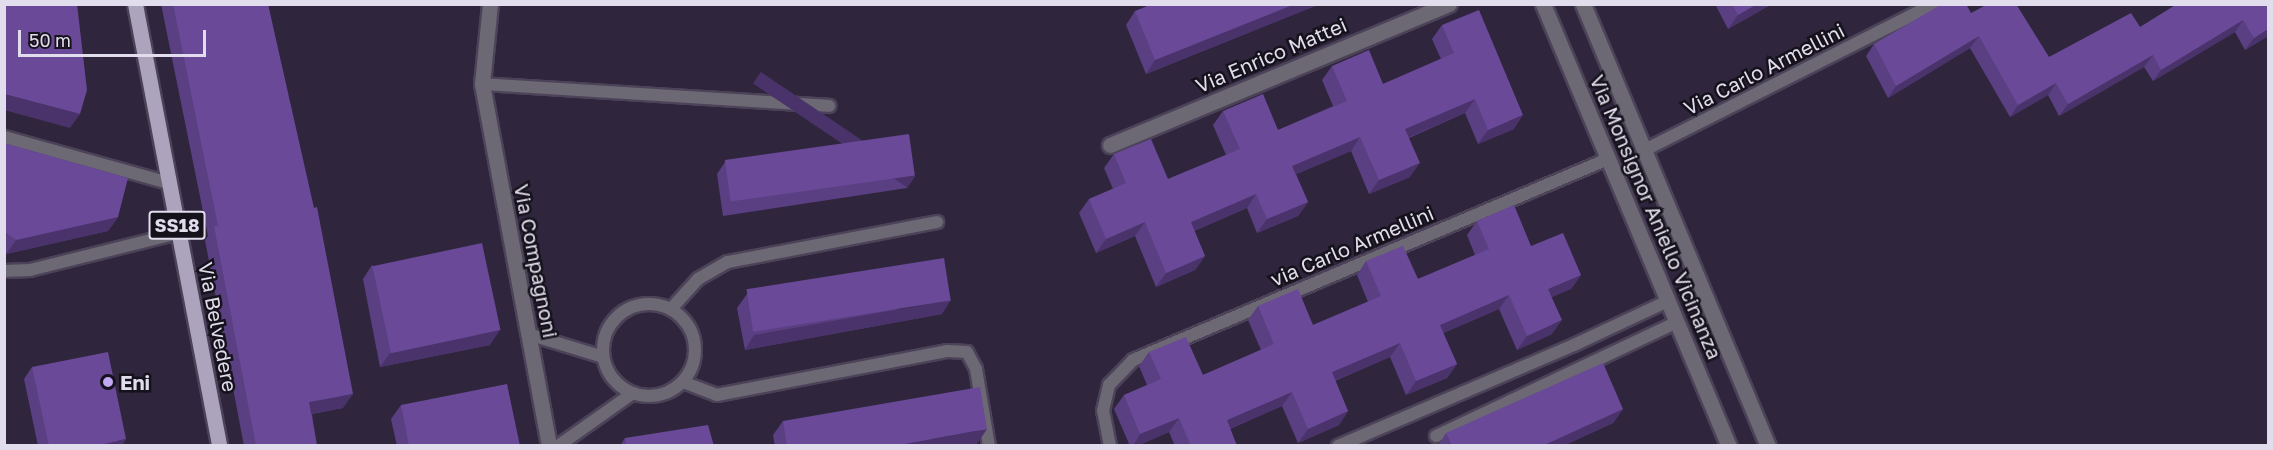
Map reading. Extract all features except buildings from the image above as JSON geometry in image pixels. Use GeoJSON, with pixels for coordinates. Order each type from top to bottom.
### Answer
{"type":"FeatureCollection","features":[{"type":"Feature","properties":{"kind":"main road","name":"Via Belvedere"},"geometry":{"type":"LineString","coordinates":[[135,4],[219,446]]}},
{"type":"Feature","properties":{"kind":"street","name":"Via Compagnoni"},"geometry":{"type":"LineString","coordinates":[[490,4],[482,84],[549,446]]}},
{"type":"Feature","properties":{"kind":"street","name":"Via Enrico Mattei"},"geometry":{"type":"LineString","coordinates":[[1110,145],[1449,4]]}},
{"type":"Feature","properties":{"kind":"street","name":"Via Monsignor Aniello Vicinanza"},"geometry":{"type":"LineString","coordinates":[[1543,4],[1729,446]]}},
{"type":"Feature","properties":{"kind":"street","name":"Via Monsignor Aniello Vicinanza"},"geometry":{"type":"LineString","coordinates":[[1583,4],[1767,446]]}},
{"type":"Feature","properties":{"kind":"lane","name":"Via Carlo Armellini"},"geometry":{"type":"LineString","coordinates":[[1643,150],[1934,4]]}},
{"type":"Feature","properties":{"kind":"lane"},"geometry":{"type":"LineString","coordinates":[[482,84],[829,106]]}},
{"type":"Feature","properties":{"kind":"lane"},"geometry":{"type":"LineString","coordinates":[[4,137],[169,183]]}},
{"type":"Feature","properties":{"kind":"lane","name":"via Carlo Armellini"},"geometry":{"type":"LineString","coordinates":[[1110,446],[1103,411],[1109,385],[1133,360],[1608,159]]}},
{"type":"Feature","properties":{"kind":"lane"},"geometry":{"type":"LineString","coordinates":[[671,309],[698,279],[728,262],[937,222]]}},
{"type":"Feature","properties":{"kind":"lane"},"geometry":{"type":"LineString","coordinates":[[4,271],[30,270],[178,233]]}},
{"type":"Feature","properties":{"kind":"lane"},"geometry":{"type":"LineString","coordinates":[[1338,446],[1574,345],[1668,301]]}},
{"type":"Feature","properties":{"kind":"lane"},"geometry":{"type":"LineString","coordinates":[[641,304],[656,304],[671,309],[684,319],[694,341],[695,357],[691,369],[683,382],[667,393],[652,396],[633,393],[619,385],[609,372],[603,357],[605,336],[613,321],[626,310],[641,304]]}},
{"type":"Feature","properties":{"kind":"lane"},"geometry":{"type":"LineString","coordinates":[[1436,436],[1677,322]]}},
{"type":"Feature","properties":{"kind":"lane"},"geometry":{"type":"LineString","coordinates":[[528,334],[603,357]]}},
{"type":"Feature","properties":{"kind":"lane"},"geometry":{"type":"LineString","coordinates":[[683,382],[717,395],[948,351],[967,352],[976,369],[988,446]]}},
{"type":"Feature","properties":{"kind":"lane"},"geometry":{"type":"LineString","coordinates":[[558,446],[633,393]]}},
{"type":"Feature","properties":{"kind":"place","name":"Eni"},"geometry":{"type":"Point","coordinates":[108,382]}}]}
